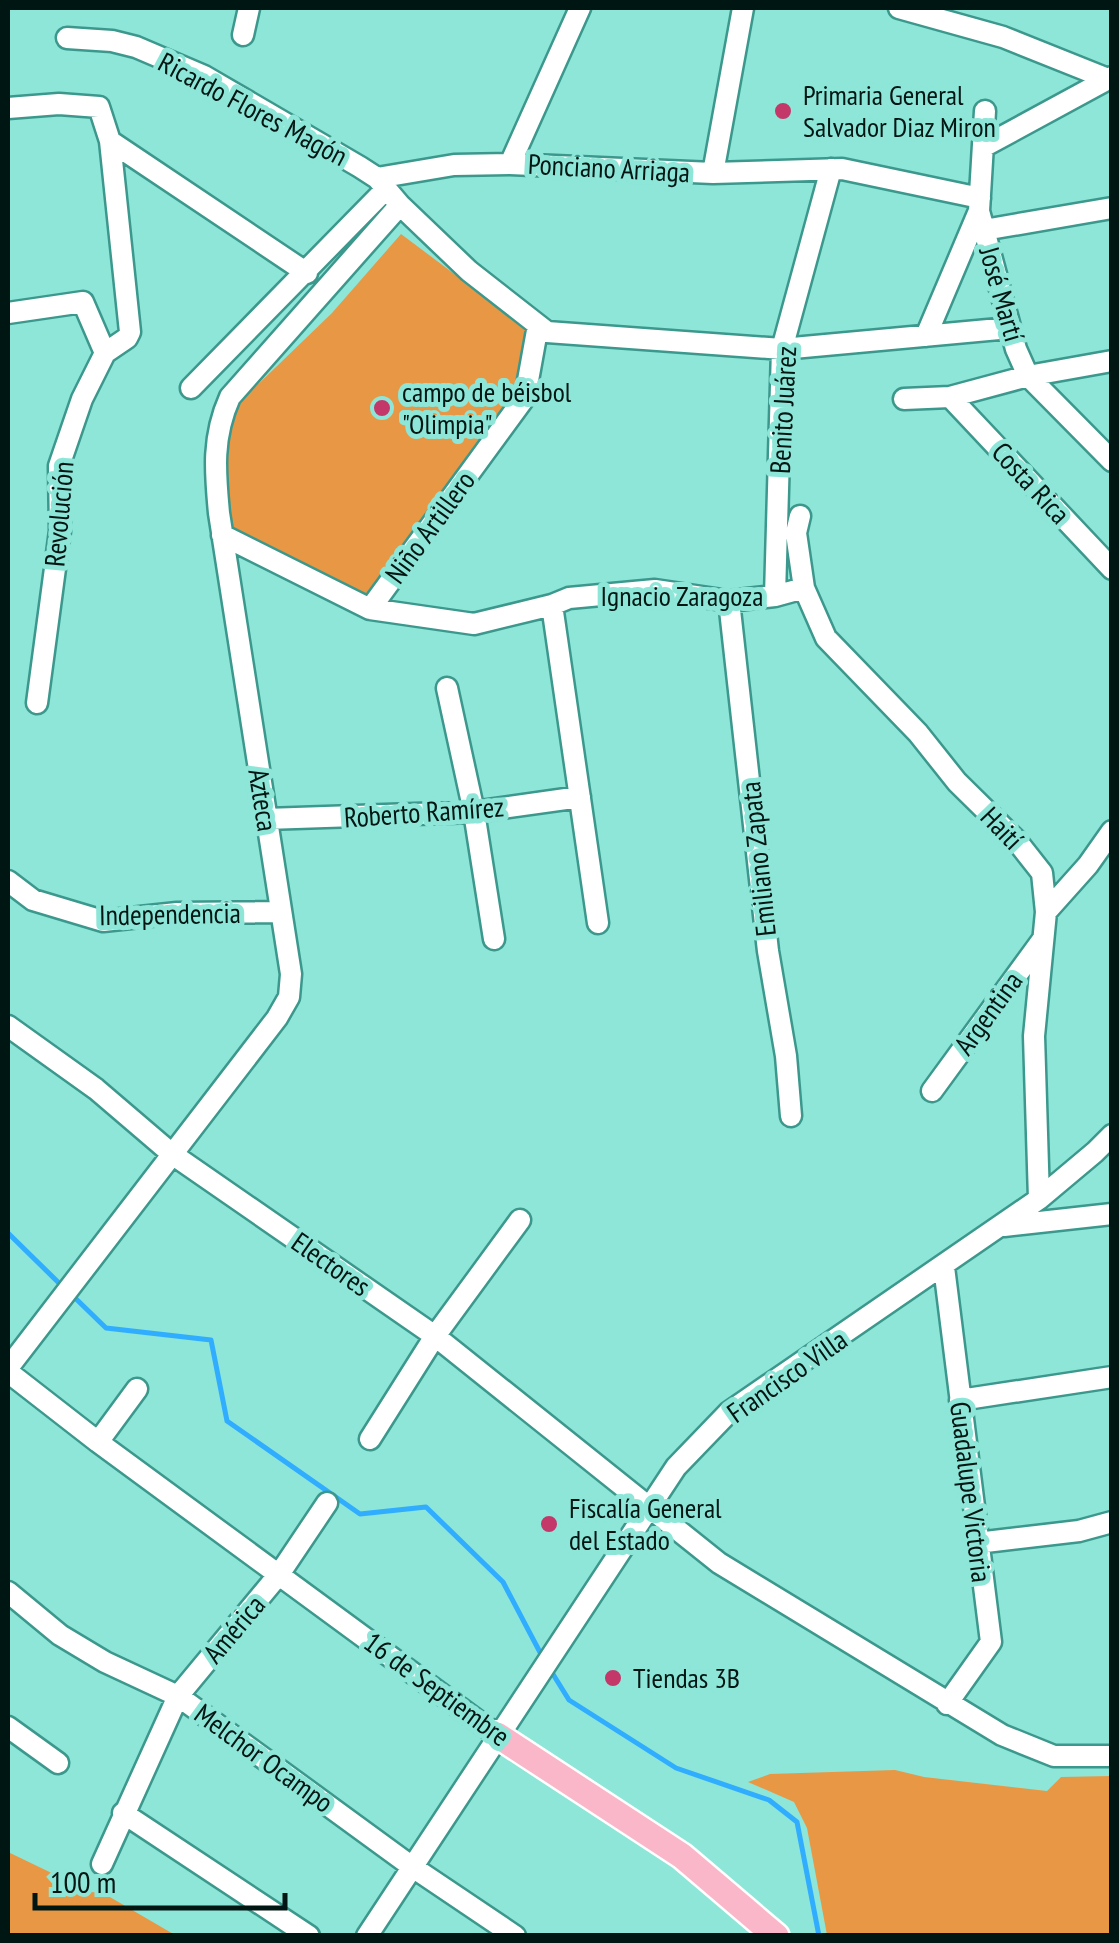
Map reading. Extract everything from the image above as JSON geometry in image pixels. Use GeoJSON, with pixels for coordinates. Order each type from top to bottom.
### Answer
{"type":"FeatureCollection","features":[{"type":"Feature","properties":{"kind":"main road","name":"16 de Septiembre"},"geometry":{"type":"LineString","coordinates":[[497,1735],[682,1856],[776,1936]]}},
{"type":"Feature","properties":{"kind":"street"},"geometry":{"type":"LineString","coordinates":[[243,35],[249,8]]}},
{"type":"Feature","properties":{"kind":"street"},"geometry":{"type":"LineString","coordinates":[[510,164],[580,8]]}},
{"type":"Feature","properties":{"kind":"street"},"geometry":{"type":"LineString","coordinates":[[713,174],[743,8]]}},
{"type":"Feature","properties":{"kind":"street"},"geometry":{"type":"LineString","coordinates":[[899,8],[942,13],[1108,85]]}},
{"type":"Feature","properties":{"kind":"street","name":"Ricardo Flores Magón"},"geometry":{"type":"LineString","coordinates":[[67,38],[136,47],[204,76],[388,191],[469,271],[538,325]]}},
{"type":"Feature","properties":{"kind":"street"},"geometry":{"type":"LineString","coordinates":[[983,147],[1108,85]]}},
{"type":"Feature","properties":{"kind":"street","name":"Revolución"},"geometry":{"type":"LineString","coordinates":[[8,108],[59,104],[98,107],[110,141],[130,332],[105,353],[82,399],[59,466],[60,531],[38,703]]}},
{"type":"Feature","properties":{"kind":"street"},"geometry":{"type":"LineString","coordinates":[[926,336],[981,213],[985,112]]}},
{"type":"Feature","properties":{"kind":"street"},"geometry":{"type":"LineString","coordinates":[[110,141],[307,272]]}},
{"type":"Feature","properties":{"kind":"street","name":"Ponciano Arriaga"},"geometry":{"type":"LineString","coordinates":[[388,191],[454,165],[713,174],[836,169],[981,213]]}},
{"type":"Feature","properties":{"kind":"street","name":"Benito Juárez"},"geometry":{"type":"LineString","coordinates":[[775,596],[782,350],[836,169]]}},
{"type":"Feature","properties":{"kind":"street"},"geometry":{"type":"LineString","coordinates":[[191,388],[388,191]]}},
{"type":"Feature","properties":{"kind":"street","name":"Azteca"},"geometry":{"type":"LineString","coordinates":[[8,1370],[277,1018],[289,996],[290,974],[222,535],[214,459],[218,422],[230,397],[388,191]]}},
{"type":"Feature","properties":{"kind":"street"},"geometry":{"type":"LineString","coordinates":[[981,213],[1112,208]]}},
{"type":"Feature","properties":{"kind":"street","name":"José Martí"},"geometry":{"type":"LineString","coordinates":[[981,213],[1010,328],[1028,376]]}},
{"type":"Feature","properties":{"kind":"street"},"geometry":{"type":"LineString","coordinates":[[8,312],[83,302],[105,353]]}},
{"type":"Feature","properties":{"kind":"street"},"geometry":{"type":"LineString","coordinates":[[538,325],[547,332],[782,350],[1010,328]]}},
{"type":"Feature","properties":{"kind":"street","name":"Niño Artillero"},"geometry":{"type":"LineString","coordinates":[[370,609],[525,396],[538,325]]}},
{"type":"Feature","properties":{"kind":"street"},"geometry":{"type":"LineString","coordinates":[[904,398],[950,397],[1028,376],[1112,361]]}},
{"type":"Feature","properties":{"kind":"street"},"geometry":{"type":"LineString","coordinates":[[1028,376],[1112,461]]}},
{"type":"Feature","properties":{"kind":"street","name":"Costa Rica"},"geometry":{"type":"LineString","coordinates":[[950,397],[1112,568]]}},
{"type":"Feature","properties":{"kind":"street","name":"Haití"},"geometry":{"type":"LineString","coordinates":[[800,516],[796,534],[804,588],[826,638],[918,733],[957,782],[1016,840],[1042,873],[1045,936],[1034,1036],[1039,1200]]}},
{"type":"Feature","properties":{"kind":"street","name":"Ignacio Zaragoza"},"geometry":{"type":"LineString","coordinates":[[222,535],[370,609],[474,624],[569,598],[656,590],[728,602],[804,588]]}},
{"type":"Feature","properties":{"kind":"street","name":"Emiliano Zapata"},"geometry":{"type":"LineString","coordinates":[[728,602],[768,951],[792,1116]]}},
{"type":"Feature","properties":{"kind":"street"},"geometry":{"type":"LineString","coordinates":[[552,605],[598,924]]}},
{"type":"Feature","properties":{"kind":"street"},"geometry":{"type":"LineString","coordinates":[[447,688],[474,812],[494,939]]}},
{"type":"Feature","properties":{"kind":"street","name":"Roberto Ramírez"},"geometry":{"type":"LineString","coordinates":[[266,819],[474,812],[580,797]]}},
{"type":"Feature","properties":{"kind":"street"},"geometry":{"type":"LineString","coordinates":[[1046,912],[1112,831]]}},
{"type":"Feature","properties":{"kind":"street","name":"Independencia"},"geometry":{"type":"LineString","coordinates":[[8,881],[33,900],[103,922],[177,913],[280,912]]}},
{"type":"Feature","properties":{"kind":"street","name":"Argentina"},"geometry":{"type":"LineString","coordinates":[[932,1091],[1045,936]]}},
{"type":"Feature","properties":{"kind":"street","name":"Electores"},"geometry":{"type":"LineString","coordinates":[[8,1026],[96,1089],[172,1154],[435,1336],[719,1563],[1002,1735],[1054,1756],[1112,1756]]}},
{"type":"Feature","properties":{"kind":"street","name":"Francisco Villa"},"geometry":{"type":"LineString","coordinates":[[377,1932],[411,1866],[676,1467],[730,1412],[1039,1200],[1112,1134]]}},
{"type":"Feature","properties":{"kind":"street"},"geometry":{"type":"LineString","coordinates":[[1000,1226],[1112,1214]]}},
{"type":"Feature","properties":{"kind":"street"},"geometry":{"type":"LineString","coordinates":[[370,1439],[435,1336],[520,1220]]}},
{"type":"Feature","properties":{"kind":"street","name":"Guadalupe Victoria"},"geometry":{"type":"LineString","coordinates":[[944,1267],[990,1642],[947,1704]]}},
{"type":"Feature","properties":{"kind":"street","name":"16 de Septiembre"},"geometry":{"type":"LineString","coordinates":[[8,1370],[98,1442],[497,1735]]}},
{"type":"Feature","properties":{"kind":"street"},"geometry":{"type":"LineString","coordinates":[[960,1400],[1112,1377]]}},
{"type":"Feature","properties":{"kind":"street"},"geometry":{"type":"LineString","coordinates":[[98,1442],[137,1389]]}},
{"type":"Feature","properties":{"kind":"street","name":"América"},"geometry":{"type":"LineString","coordinates":[[102,1864],[178,1696],[280,1573],[327,1503]]}},
{"type":"Feature","properties":{"kind":"street"},"geometry":{"type":"LineString","coordinates":[[977,1543],[1079,1531],[1112,1522]]}},
{"type":"Feature","properties":{"kind":"street","name":"Melchor Ocampo"},"geometry":{"type":"LineString","coordinates":[[8,1592],[60,1635],[105,1662],[178,1696],[411,1866],[515,1936]]}},
{"type":"Feature","properties":{"kind":"street"},"geometry":{"type":"LineString","coordinates":[[8,1727],[58,1762]]}},
{"type":"Feature","properties":{"kind":"street"},"geometry":{"type":"LineString","coordinates":[[123,1814],[310,1936]]}},
{"type":"Feature","properties":{"kind":"shaded area","name":"campo de béisbol \"Olimpia\""},"geometry":{"type":"Polygon","coordinates":[[[401,234],[529,330],[525,418],[371,598],[225,531],[224,430],[244,398],[332,313],[401,234]]]}},
{"type":"Feature","properties":{"kind":"shaded area"},"geometry":{"type":"Polygon","coordinates":[[[895,1770],[1047,1791],[1061,1777],[1111,1776],[1111,1935],[827,1935],[807,1828],[794,1802],[748,1782],[770,1774],[895,1770]]]}},
{"type":"Feature","properties":{"kind":"shaded area"},"geometry":{"type":"Polygon","coordinates":[[[8,1852],[91,1892],[103,1893],[175,1935],[8,1935],[8,1852]]]}},
{"type":"Feature","properties":{"kind":"waterway"},"geometry":{"type":"LineString","coordinates":[[8,1233],[63,1287]]}},
{"type":"Feature","properties":{"kind":"waterway"},"geometry":{"type":"LineString","coordinates":[[71,1294],[106,1328],[211,1340],[227,1421],[360,1514],[426,1507],[503,1582],[543,1658]]}},
{"type":"Feature","properties":{"kind":"waterway"},"geometry":{"type":"LineString","coordinates":[[551,1671],[569,1700],[676,1768],[769,1800],[797,1822],[819,1936]]}},
{"type":"Feature","properties":{"kind":"place","name":"Primaria General Salvador Diaz Miron"},"geometry":{"type":"Point","coordinates":[783,111]}},
{"type":"Feature","properties":{"kind":"place","name":"campo de béisbol \"Olimpia\""},"geometry":{"type":"Point","coordinates":[382,408]}},
{"type":"Feature","properties":{"kind":"place","name":"Fiscalía General del Estado"},"geometry":{"type":"Point","coordinates":[549,1524]}},
{"type":"Feature","properties":{"kind":"place","name":"Tiendas 3B"},"geometry":{"type":"Point","coordinates":[613,1678]}}]}
